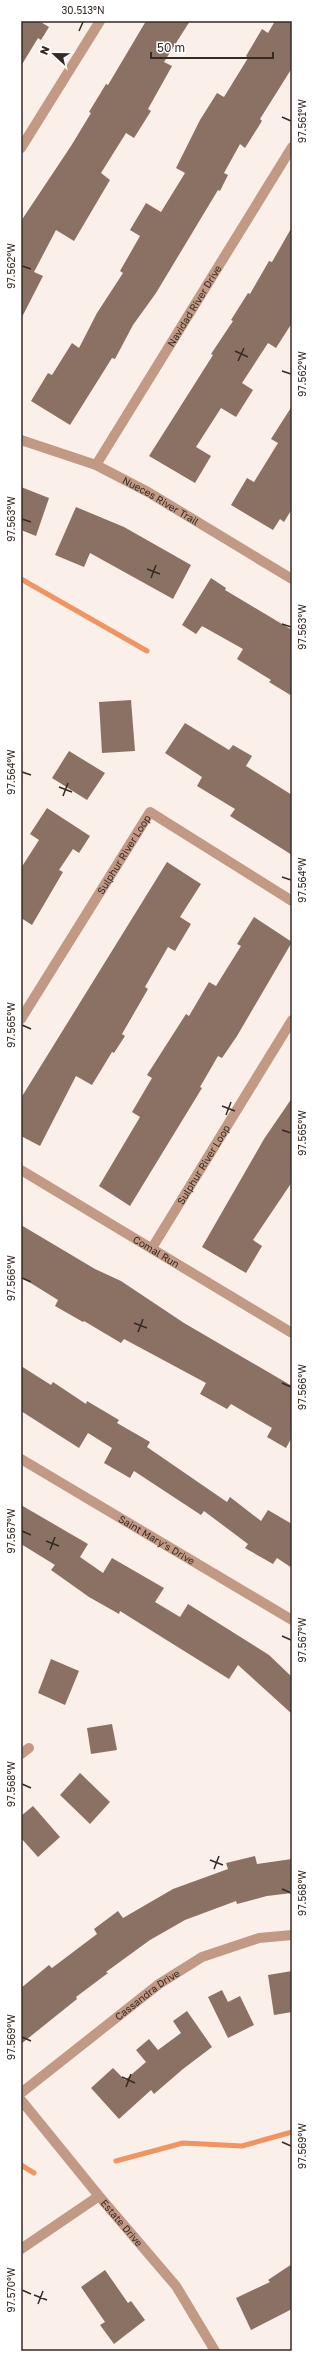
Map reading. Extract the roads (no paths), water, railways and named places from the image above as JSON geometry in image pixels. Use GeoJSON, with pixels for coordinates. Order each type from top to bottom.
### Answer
{"type":"FeatureCollection","features":[{"type":"Feature","properties":{"kind":"street"},"geometry":{"type":"LineString","coordinates":[[21,148],[100,21]]}},
{"type":"Feature","properties":{"kind":"street","name":"Navidad River Drive"},"geometry":{"type":"LineString","coordinates":[[96,465],[292,147]]}},
{"type":"Feature","properties":{"kind":"street","name":"Nueces River Trail"},"geometry":{"type":"LineString","coordinates":[[21,440],[96,465],[168,503],[292,579]]}},
{"type":"Feature","properties":{"kind":"street","name":"Sulphur River Loop"},"geometry":{"type":"LineString","coordinates":[[21,1019],[150,812],[292,901]]}},
{"type":"Feature","properties":{"kind":"street","name":"Sulphur River Loop"},"geometry":{"type":"LineString","coordinates":[[152,1248],[292,1020]]}},
{"type":"Feature","properties":{"kind":"street","name":"Comal Run"},"geometry":{"type":"LineString","coordinates":[[21,1170],[292,1333]]}},
{"type":"Feature","properties":{"kind":"street","name":"Saint Mary's Drive"},"geometry":{"type":"LineString","coordinates":[[21,1459],[292,1620]]}},
{"type":"Feature","properties":{"kind":"street"},"geometry":{"type":"LineString","coordinates":[[21,1754],[29,1748]]}},
{"type":"Feature","properties":{"kind":"street","name":"Cassandra Drive"},"geometry":{"type":"LineString","coordinates":[[21,2093],[159,1984],[202,1957],[259,1938],[292,1935]]}},
{"type":"Feature","properties":{"kind":"street","name":"Estate Drive"},"geometry":{"type":"LineString","coordinates":[[21,2100],[99,2196],[176,2286],[214,2351]]}},
{"type":"Feature","properties":{"kind":"street"},"geometry":{"type":"LineString","coordinates":[[21,2249],[99,2196]]}},
{"type":"Feature","properties":{"kind":"waterway"},"geometry":{"type":"LineString","coordinates":[[21,579],[147,651]]}},
{"type":"Feature","properties":{"kind":"waterway"},"geometry":{"type":"LineString","coordinates":[[116,2161],[183,2143],[242,2146],[292,2132]]}},
{"type":"Feature","properties":{"kind":"waterway"},"geometry":{"type":"LineString","coordinates":[[21,2165],[34,2173]]}}]}
